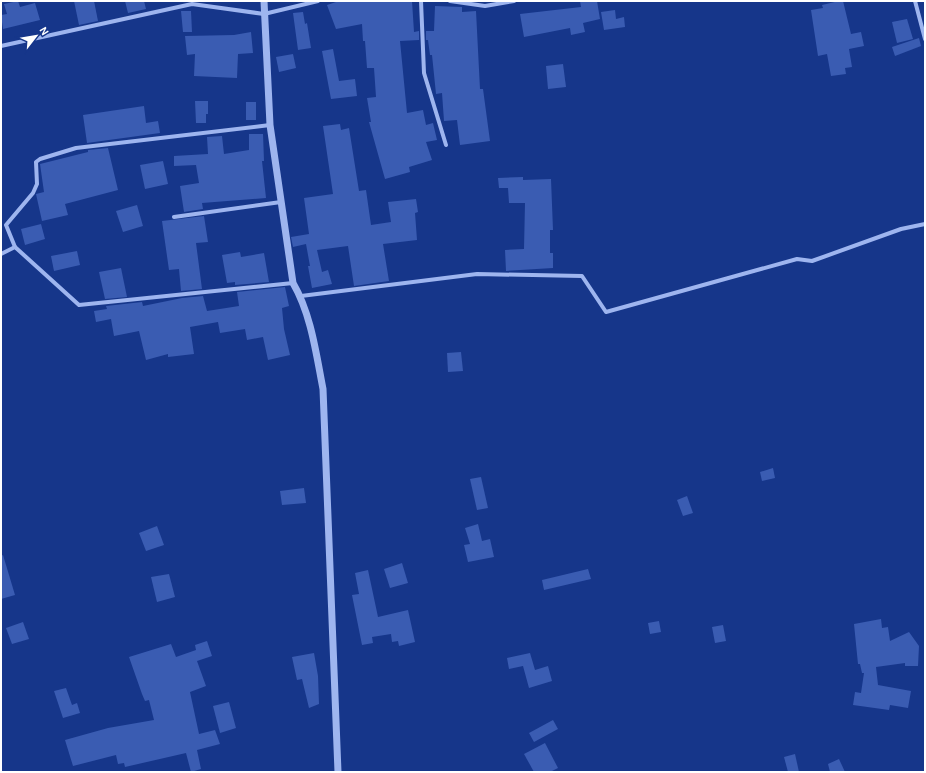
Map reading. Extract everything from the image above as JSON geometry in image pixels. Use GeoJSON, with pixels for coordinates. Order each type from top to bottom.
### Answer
{"type":"FeatureCollection","features":[{"type":"Feature","properties":{"kind":"street"},"geometry":{"type":"LineString","coordinates":[[264,1],[270,125],[293,282],[301,296],[315,346],[323,389],[338,772]]}},
{"type":"Feature","properties":{"kind":"street"},"geometry":{"type":"LineString","coordinates":[[1,46],[192,4],[264,14],[318,1]]}},
{"type":"Feature","properties":{"kind":"street"},"geometry":{"type":"LineString","coordinates":[[421,1],[424,73],[446,145]]}},
{"type":"Feature","properties":{"kind":"street"},"geometry":{"type":"LineString","coordinates":[[450,1],[485,6],[514,1]]}},
{"type":"Feature","properties":{"kind":"street"},"geometry":{"type":"LineString","coordinates":[[915,1],[925,39]]}},
{"type":"Feature","properties":{"kind":"street"},"geometry":{"type":"LineString","coordinates":[[270,125],[76,148],[40,159],[36,162],[37,184],[33,193],[6,225],[16,247],[79,305],[293,282]]}},
{"type":"Feature","properties":{"kind":"street"},"geometry":{"type":"LineString","coordinates":[[174,217],[281,202]]}},
{"type":"Feature","properties":{"kind":"street"},"geometry":{"type":"LineString","coordinates":[[301,296],[477,274],[582,276],[606,312],[797,259],[812,261],[900,229],[925,224]]}},
{"type":"Feature","properties":{"kind":"street"},"geometry":{"type":"LineString","coordinates":[[1,254],[16,247]]}},
{"type":"Feature","properties":{"kind":"building"},"geometry":{"type":"Polygon","coordinates":[[[18,1],[20,7],[35,3],[40,20],[3,29],[1,15],[7,14],[4,4],[18,1]]]}},
{"type":"Feature","properties":{"kind":"building"},"geometry":{"type":"Polygon","coordinates":[[[74,1],[94,1],[98,21],[79,25],[74,1]]]}},
{"type":"Feature","properties":{"kind":"building"},"geometry":{"type":"Polygon","coordinates":[[[125,1],[144,1],[146,9],[128,13],[125,1]]]}},
{"type":"Feature","properties":{"kind":"building"},"geometry":{"type":"Polygon","coordinates":[[[339,1],[412,1],[414,32],[419,31],[419,40],[400,41],[407,113],[423,110],[426,125],[433,123],[437,140],[426,142],[432,160],[409,167],[410,172],[385,179],[369,122],[371,122],[367,98],[376,97],[374,68],[367,68],[362,24],[336,29],[327,5],[339,1]]]}},
{"type":"Feature","properties":{"kind":"building"},"geometry":{"type":"Polygon","coordinates":[[[580,1],[597,1],[600,19],[583,23],[585,32],[571,35],[570,28],[524,37],[520,14],[581,7],[580,1]]]}},
{"type":"Feature","properties":{"kind":"building"},"geometry":{"type":"Polygon","coordinates":[[[843,1],[851,34],[861,32],[864,46],[849,49],[852,67],[845,68],[846,74],[831,76],[827,54],[818,56],[811,10],[823,8],[822,5],[843,1]]]}},
{"type":"Feature","properties":{"kind":"building"},"geometry":{"type":"Polygon","coordinates":[[[435,6],[462,7],[462,12],[476,11],[480,89],[483,89],[490,141],[460,145],[457,120],[444,121],[442,93],[436,94],[432,55],[430,55],[428,40],[426,40],[426,31],[434,31],[435,6]]]}},
{"type":"Feature","properties":{"kind":"building"},"geometry":{"type":"Polygon","coordinates":[[[615,10],[616,19],[624,17],[625,27],[604,30],[601,12],[615,10]]]}},
{"type":"Feature","properties":{"kind":"building"},"geometry":{"type":"Polygon","coordinates":[[[181,11],[191,11],[192,32],[183,32],[181,11]]]}},
{"type":"Feature","properties":{"kind":"building"},"geometry":{"type":"Polygon","coordinates":[[[303,12],[305,24],[307,23],[311,48],[298,50],[293,13],[303,12]]]}},
{"type":"Feature","properties":{"kind":"building"},"geometry":{"type":"Polygon","coordinates":[[[907,19],[913,39],[897,43],[892,22],[907,19]]]}},
{"type":"Feature","properties":{"kind":"building"},"geometry":{"type":"Polygon","coordinates":[[[251,32],[253,53],[238,54],[237,78],[194,76],[195,54],[187,55],[185,36],[234,35],[251,32]]]}},
{"type":"Feature","properties":{"kind":"building"},"geometry":{"type":"Polygon","coordinates":[[[919,38],[921,46],[895,56],[892,47],[919,38]]]}},
{"type":"Feature","properties":{"kind":"building"},"geometry":{"type":"Polygon","coordinates":[[[333,49],[339,81],[355,79],[357,96],[331,99],[322,51],[333,49]]]}},
{"type":"Feature","properties":{"kind":"building"},"geometry":{"type":"Polygon","coordinates":[[[293,54],[296,68],[279,72],[276,57],[293,54]]]}},
{"type":"Feature","properties":{"kind":"building"},"geometry":{"type":"Polygon","coordinates":[[[563,64],[566,87],[548,89],[546,66],[563,64]]]}},
{"type":"Feature","properties":{"kind":"building"},"geometry":{"type":"Polygon","coordinates":[[[195,101],[208,101],[206,123],[196,123],[195,101]]]}},
{"type":"Feature","properties":{"kind":"building"},"geometry":{"type":"Polygon","coordinates":[[[246,102],[256,102],[256,120],[246,120],[246,102]]]}},
{"type":"Feature","properties":{"kind":"building"},"geometry":{"type":"Polygon","coordinates":[[[144,106],[146,123],[158,121],[160,133],[87,143],[83,115],[144,106]]]}},
{"type":"Feature","properties":{"kind":"building"},"geometry":{"type":"Polygon","coordinates":[[[340,124],[341,130],[349,128],[359,191],[366,190],[371,225],[391,222],[388,202],[416,199],[418,212],[415,213],[417,240],[383,244],[389,281],[354,286],[348,246],[317,250],[322,272],[328,270],[332,284],[312,288],[306,244],[293,247],[291,237],[309,234],[304,198],[333,194],[323,126],[340,124]]]}},
{"type":"Feature","properties":{"kind":"building"},"geometry":{"type":"Polygon","coordinates":[[[249,134],[263,134],[264,161],[262,161],[266,198],[202,203],[203,209],[184,212],[180,186],[199,183],[196,165],[174,166],[174,156],[208,154],[207,137],[222,136],[224,154],[249,150],[249,134]]]}},
{"type":"Feature","properties":{"kind":"building"},"geometry":{"type":"Polygon","coordinates":[[[108,148],[118,190],[65,204],[68,215],[42,221],[36,194],[44,192],[40,164],[88,152],[88,150],[108,148]]]}},
{"type":"Feature","properties":{"kind":"building"},"geometry":{"type":"Polygon","coordinates":[[[163,161],[168,184],[145,189],[140,165],[163,161]]]}},
{"type":"Feature","properties":{"kind":"building"},"geometry":{"type":"Polygon","coordinates":[[[523,177],[523,180],[551,179],[553,230],[550,230],[550,253],[553,253],[553,268],[506,271],[505,250],[524,249],[525,203],[509,203],[508,188],[499,188],[498,178],[523,177]]]}},
{"type":"Feature","properties":{"kind":"building"},"geometry":{"type":"Polygon","coordinates":[[[137,205],[143,226],[123,232],[116,211],[137,205]]]}},
{"type":"Feature","properties":{"kind":"building"},"geometry":{"type":"Polygon","coordinates":[[[204,216],[208,242],[196,243],[202,289],[181,291],[179,269],[169,270],[162,221],[204,216]]]}},
{"type":"Feature","properties":{"kind":"building"},"geometry":{"type":"Polygon","coordinates":[[[41,224],[45,239],[25,245],[21,229],[41,224]]]}},
{"type":"Feature","properties":{"kind":"building"},"geometry":{"type":"Polygon","coordinates":[[[77,251],[80,265],[54,271],[51,256],[77,251]]]}},
{"type":"Feature","properties":{"kind":"building"},"geometry":{"type":"Polygon","coordinates":[[[240,252],[241,257],[264,253],[269,282],[235,285],[235,282],[227,283],[222,255],[240,252]]]}},
{"type":"Feature","properties":{"kind":"building"},"geometry":{"type":"Polygon","coordinates":[[[121,268],[127,297],[105,299],[99,272],[121,268]]]}},
{"type":"Feature","properties":{"kind":"building"},"geometry":{"type":"Polygon","coordinates":[[[285,287],[289,306],[282,308],[284,329],[290,355],[268,360],[263,337],[247,340],[245,329],[220,333],[218,322],[190,327],[194,354],[168,357],[168,354],[146,360],[139,331],[114,336],[111,319],[96,322],[94,311],[107,309],[106,306],[142,302],[143,306],[182,298],[203,296],[207,311],[239,306],[237,292],[285,287]]]}},
{"type":"Feature","properties":{"kind":"building"},"geometry":{"type":"Polygon","coordinates":[[[461,352],[463,371],[448,372],[447,353],[461,352]]]}},
{"type":"Feature","properties":{"kind":"building"},"geometry":{"type":"Polygon","coordinates":[[[773,468],[775,478],[762,481],[760,472],[773,468]]]}},
{"type":"Feature","properties":{"kind":"building"},"geometry":{"type":"Polygon","coordinates":[[[481,477],[488,508],[477,510],[470,479],[481,477]]]}},
{"type":"Feature","properties":{"kind":"building"},"geometry":{"type":"Polygon","coordinates":[[[304,488],[306,503],[282,505],[280,491],[304,488]]]}},
{"type":"Feature","properties":{"kind":"building"},"geometry":{"type":"Polygon","coordinates":[[[687,496],[693,513],[683,516],[677,500],[687,496]]]}},
{"type":"Feature","properties":{"kind":"building"},"geometry":{"type":"Polygon","coordinates":[[[478,524],[482,541],[490,539],[494,557],[468,562],[464,545],[470,544],[465,528],[478,524]]]}},
{"type":"Feature","properties":{"kind":"building"},"geometry":{"type":"Polygon","coordinates":[[[157,526],[164,545],[146,551],[139,533],[157,526]]]}},
{"type":"Feature","properties":{"kind":"building"},"geometry":{"type":"Polygon","coordinates":[[[3,555],[15,595],[1,599],[1,556],[3,555]]]}},
{"type":"Feature","properties":{"kind":"building"},"geometry":{"type":"Polygon","coordinates":[[[402,563],[408,583],[390,588],[384,569],[402,563]]]}},
{"type":"Feature","properties":{"kind":"building"},"geometry":{"type":"Polygon","coordinates":[[[588,569],[591,579],[544,590],[542,580],[588,569]]]}},
{"type":"Feature","properties":{"kind":"building"},"geometry":{"type":"Polygon","coordinates":[[[368,570],[378,617],[408,610],[415,642],[399,646],[398,641],[392,642],[391,634],[372,637],[373,643],[362,645],[352,595],[359,594],[355,573],[368,570]]]}},
{"type":"Feature","properties":{"kind":"building"},"geometry":{"type":"Polygon","coordinates":[[[169,574],[175,597],[157,602],[151,577],[169,574]]]}},
{"type":"Feature","properties":{"kind":"building"},"geometry":{"type":"Polygon","coordinates":[[[881,619],[882,628],[888,627],[890,641],[909,632],[919,646],[918,666],[905,666],[905,663],[876,667],[878,685],[911,691],[908,708],[890,705],[889,710],[853,705],[855,692],[861,693],[864,673],[862,673],[860,664],[858,664],[854,624],[881,619]]]}},
{"type":"Feature","properties":{"kind":"building"},"geometry":{"type":"Polygon","coordinates":[[[659,621],[661,632],[650,634],[648,623],[659,621]]]}},
{"type":"Feature","properties":{"kind":"building"},"geometry":{"type":"Polygon","coordinates":[[[23,622],[29,639],[12,644],[6,628],[23,622]]]}},
{"type":"Feature","properties":{"kind":"building"},"geometry":{"type":"Polygon","coordinates":[[[723,625],[726,641],[715,643],[712,627],[723,625]]]}},
{"type":"Feature","properties":{"kind":"building"},"geometry":{"type":"Polygon","coordinates":[[[207,641],[212,656],[197,661],[206,686],[190,692],[199,734],[215,730],[220,744],[197,750],[201,769],[191,772],[186,753],[125,767],[124,763],[118,764],[116,755],[73,766],[65,740],[108,728],[154,720],[149,700],[145,701],[129,657],[171,644],[176,657],[196,650],[195,645],[207,641]]]}},
{"type":"Feature","properties":{"kind":"building"},"geometry":{"type":"Polygon","coordinates":[[[314,653],[318,676],[319,704],[309,708],[302,679],[297,680],[292,657],[314,653]]]}},
{"type":"Feature","properties":{"kind":"building"},"geometry":{"type":"Polygon","coordinates":[[[530,653],[535,670],[548,666],[552,681],[529,688],[523,666],[509,669],[507,658],[530,653]]]}},
{"type":"Feature","properties":{"kind":"building"},"geometry":{"type":"Polygon","coordinates":[[[66,688],[72,705],[77,703],[80,713],[63,718],[54,691],[66,688]]]}},
{"type":"Feature","properties":{"kind":"building"},"geometry":{"type":"Polygon","coordinates":[[[229,702],[236,728],[220,733],[213,706],[229,702]]]}},
{"type":"Feature","properties":{"kind":"building"},"geometry":{"type":"Polygon","coordinates":[[[553,720],[558,729],[534,742],[529,733],[553,720]]]}},
{"type":"Feature","properties":{"kind":"building"},"geometry":{"type":"Polygon","coordinates":[[[545,743],[558,768],[550,772],[534,772],[524,754],[545,743]]]}},
{"type":"Feature","properties":{"kind":"building"},"geometry":{"type":"Polygon","coordinates":[[[795,754],[799,772],[788,772],[784,757],[795,754]]]}},
{"type":"Feature","properties":{"kind":"building"},"geometry":{"type":"Polygon","coordinates":[[[839,759],[845,772],[830,772],[828,764],[839,759]]]}}]}
